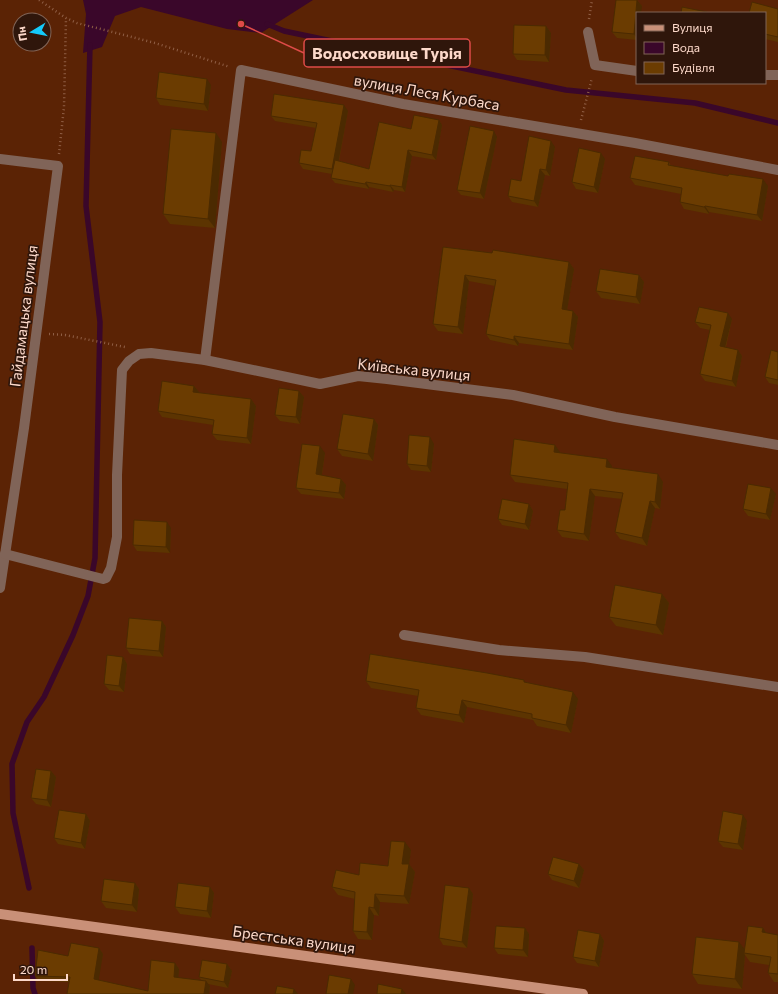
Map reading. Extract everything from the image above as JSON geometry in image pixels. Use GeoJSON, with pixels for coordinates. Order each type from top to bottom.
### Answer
{"type":"FeatureCollection","features":[{"type":"Feature","properties":{"kind":"main road","name":"Брестська вулиця"},"geometry":{"type":"LineString","coordinates":[[0,914],[583,994]]}},
{"type":"Feature","properties":{"kind":"street"},"geometry":{"type":"LineString","coordinates":[[588,32],[595,65],[636,71]]}},
{"type":"Feature","properties":{"kind":"street"},"geometry":{"type":"LineString","coordinates":[[205,360],[241,70]]}},
{"type":"Feature","properties":{"kind":"street","name":"вулиця Леся Курбаса"},"geometry":{"type":"LineString","coordinates":[[241,70],[403,104],[635,143],[778,170]]}},
{"type":"Feature","properties":{"kind":"street"},"geometry":{"type":"LineString","coordinates":[[766,75],[778,75]]}},
{"type":"Feature","properties":{"kind":"street"},"geometry":{"type":"LineString","coordinates":[[0,159],[58,166]]}},
{"type":"Feature","properties":{"kind":"street","name":"Гайдамацька вулиця"},"geometry":{"type":"LineString","coordinates":[[0,588],[24,428],[58,166]]}},
{"type":"Feature","properties":{"kind":"street","name":"Київська вулиця"},"geometry":{"type":"LineString","coordinates":[[6,554],[103,579],[106,578],[111,568],[117,537],[117,475],[122,370],[129,361],[139,354],[151,352],[205,360],[320,384],[358,376],[513,395],[615,417],[778,445]]}},
{"type":"Feature","properties":{"kind":"street"},"geometry":{"type":"LineString","coordinates":[[404,636],[499,650],[585,656],[778,687]]}},
{"type":"Feature","properties":{"kind":"path"},"geometry":{"type":"LineString","coordinates":[[38,0],[66,18],[77,23],[114,34],[155,43],[241,70]]}},
{"type":"Feature","properties":{"kind":"path"},"geometry":{"type":"LineString","coordinates":[[588,32],[592,0]]}},
{"type":"Feature","properties":{"kind":"path"},"geometry":{"type":"LineString","coordinates":[[58,166],[64,107],[66,18]]}},
{"type":"Feature","properties":{"kind":"path"},"geometry":{"type":"LineString","coordinates":[[584,108],[591,81]]}},
{"type":"Feature","properties":{"kind":"path"},"geometry":{"type":"LineString","coordinates":[[36,333],[65,336],[108,344]]}},
{"type":"Feature","properties":{"kind":"water"},"geometry":{"type":"Polygon","coordinates":[[[83,0],[313,0],[261,33],[227,29],[141,7],[115,16],[102,47],[83,53],[86,14],[83,0]]]}},
{"type":"Feature","properties":{"kind":"building"},"geometry":{"type":"Polygon","coordinates":[[[616,0],[637,0],[634,34],[612,32],[616,0]]]}},
{"type":"Feature","properties":{"kind":"building"},"geometry":{"type":"Polygon","coordinates":[[[752,2],[778,9],[778,37],[766,34],[766,12],[749,12],[752,2]]]}},
{"type":"Feature","properties":{"kind":"building"},"geometry":{"type":"Polygon","coordinates":[[[682,7],[707,12],[681,12],[682,7]]]}},
{"type":"Feature","properties":{"kind":"building"},"geometry":{"type":"Polygon","coordinates":[[[514,25],[546,26],[545,55],[513,54],[514,25]]]}},
{"type":"Feature","properties":{"kind":"building"},"geometry":{"type":"Polygon","coordinates":[[[159,72],[207,79],[204,104],[156,98],[159,72]]]}},
{"type":"Feature","properties":{"kind":"building"},"geometry":{"type":"Polygon","coordinates":[[[274,94],[344,105],[332,169],[299,163],[301,150],[311,151],[317,123],[271,116],[274,94]]]}},
{"type":"Feature","properties":{"kind":"building"},"geometry":{"type":"Polygon","coordinates":[[[414,115],[439,120],[432,155],[408,150],[402,187],[366,182],[365,184],[331,178],[335,160],[369,169],[379,122],[411,129],[414,115]]]}},
{"type":"Feature","properties":{"kind":"building"},"geometry":{"type":"Polygon","coordinates":[[[470,126],[494,131],[480,193],[457,190],[470,126]]]}},
{"type":"Feature","properties":{"kind":"building"},"geometry":{"type":"Polygon","coordinates":[[[171,129],[216,133],[208,219],[163,214],[171,129]]]}},
{"type":"Feature","properties":{"kind":"building"},"geometry":{"type":"Polygon","coordinates":[[[529,136],[551,141],[546,170],[540,169],[534,201],[508,196],[511,179],[521,181],[529,136]]]}},
{"type":"Feature","properties":{"kind":"building"},"geometry":{"type":"Polygon","coordinates":[[[579,148],[601,153],[594,187],[572,182],[579,148]]]}},
{"type":"Feature","properties":{"kind":"building"},"geometry":{"type":"Polygon","coordinates":[[[635,156],[669,162],[668,165],[728,176],[729,174],[763,179],[757,215],[680,202],[682,188],[630,178],[635,156]]]}},
{"type":"Feature","properties":{"kind":"building"},"geometry":{"type":"Polygon","coordinates":[[[443,247],[492,253],[493,250],[569,262],[562,309],[573,311],[569,344],[514,336],[514,340],[486,334],[496,280],[465,275],[458,327],[433,324],[443,247]]]}},
{"type":"Feature","properties":{"kind":"building"},"geometry":{"type":"Polygon","coordinates":[[[600,269],[639,275],[636,297],[596,291],[600,269]]]}},
{"type":"Feature","properties":{"kind":"building"},"geometry":{"type":"Polygon","coordinates":[[[699,307],[728,313],[720,346],[738,350],[732,381],[700,374],[711,325],[695,322],[699,307]]]}},
{"type":"Feature","properties":{"kind":"building"},"geometry":{"type":"Polygon","coordinates":[[[771,350],[778,352],[778,380],[765,377],[771,350]]]}},
{"type":"Feature","properties":{"kind":"building"},"geometry":{"type":"Polygon","coordinates":[[[162,381],[194,386],[193,392],[251,399],[247,438],[212,434],[214,420],[158,411],[162,381]]]}},
{"type":"Feature","properties":{"kind":"building"},"geometry":{"type":"Polygon","coordinates":[[[279,388],[299,391],[296,417],[275,415],[279,388]]]}},
{"type":"Feature","properties":{"kind":"building"},"geometry":{"type":"Polygon","coordinates":[[[343,414],[374,419],[368,454],[337,449],[343,414]]]}},
{"type":"Feature","properties":{"kind":"building"},"geometry":{"type":"Polygon","coordinates":[[[409,435],[430,437],[427,466],[407,464],[409,435]]]}},
{"type":"Feature","properties":{"kind":"building"},"geometry":{"type":"Polygon","coordinates":[[[514,439],[555,445],[554,452],[607,459],[606,467],[658,474],[655,502],[650,501],[642,538],[615,532],[623,493],[590,489],[584,534],[557,530],[560,510],[565,510],[568,483],[510,475],[514,439]]]}},
{"type":"Feature","properties":{"kind":"building"},"geometry":{"type":"Polygon","coordinates":[[[302,444],[320,446],[316,474],[341,479],[339,493],[296,488],[302,444]]]}},
{"type":"Feature","properties":{"kind":"building"},"geometry":{"type":"Polygon","coordinates":[[[748,484],[771,488],[766,514],[743,509],[748,484]]]}},
{"type":"Feature","properties":{"kind":"building"},"geometry":{"type":"Polygon","coordinates":[[[502,499],[529,504],[525,524],[498,519],[502,499]]]}},
{"type":"Feature","properties":{"kind":"building"},"geometry":{"type":"Polygon","coordinates":[[[134,520],[167,522],[166,547],[133,545],[134,520]]]}},
{"type":"Feature","properties":{"kind":"building"},"geometry":{"type":"Polygon","coordinates":[[[615,585],[662,594],[656,625],[609,617],[615,585]]]}},
{"type":"Feature","properties":{"kind":"building"},"geometry":{"type":"Polygon","coordinates":[[[129,618],[162,621],[159,651],[126,648],[129,618]]]}},
{"type":"Feature","properties":{"kind":"building"},"geometry":{"type":"Polygon","coordinates":[[[370,654],[487,673],[573,692],[566,725],[532,718],[532,714],[462,700],[459,715],[416,708],[419,690],[366,681],[370,654]]]}},
{"type":"Feature","properties":{"kind":"building"},"geometry":{"type":"Polygon","coordinates":[[[107,655],[123,657],[119,686],[104,684],[107,655]]]}},
{"type":"Feature","properties":{"kind":"building"},"geometry":{"type":"Polygon","coordinates":[[[36,769],[51,771],[47,800],[31,798],[36,769]]]}},
{"type":"Feature","properties":{"kind":"building"},"geometry":{"type":"Polygon","coordinates":[[[59,810],[86,814],[81,843],[54,838],[59,810]]]}},
{"type":"Feature","properties":{"kind":"building"},"geometry":{"type":"Polygon","coordinates":[[[723,811],[743,815],[738,844],[718,841],[723,811]]]}},
{"type":"Feature","properties":{"kind":"building"},"geometry":{"type":"Polygon","coordinates":[[[391,841],[405,842],[402,864],[409,864],[404,896],[375,894],[374,908],[369,907],[367,932],[353,931],[355,892],[332,887],[336,870],[359,875],[360,863],[388,866],[391,841]]]}},
{"type":"Feature","properties":{"kind":"building"},"geometry":{"type":"Polygon","coordinates":[[[553,857],[579,864],[574,881],[548,874],[553,857]]]}},
{"type":"Feature","properties":{"kind":"building"},"geometry":{"type":"Polygon","coordinates":[[[104,879],[135,883],[132,905],[101,901],[104,879]]]}},
{"type":"Feature","properties":{"kind":"building"},"geometry":{"type":"Polygon","coordinates":[[[178,883],[210,887],[207,911],[175,907],[178,883]]]}},
{"type":"Feature","properties":{"kind":"building"},"geometry":{"type":"Polygon","coordinates":[[[445,885],[469,888],[462,942],[439,938],[445,885]]]}},
{"type":"Feature","properties":{"kind":"building"},"geometry":{"type":"Polygon","coordinates":[[[496,926],[525,928],[523,950],[494,948],[496,926]]]}},
{"type":"Feature","properties":{"kind":"building"},"geometry":{"type":"Polygon","coordinates":[[[748,926],[763,928],[762,932],[778,935],[778,974],[768,973],[771,957],[744,953],[748,926]]]}},
{"type":"Feature","properties":{"kind":"building"},"geometry":{"type":"Polygon","coordinates":[[[578,930],[600,934],[595,961],[573,957],[578,930]]]}},
{"type":"Feature","properties":{"kind":"building"},"geometry":{"type":"Polygon","coordinates":[[[696,937],[739,942],[735,979],[692,974],[696,937]]]}},
{"type":"Feature","properties":{"kind":"building"},"geometry":{"type":"Polygon","coordinates":[[[71,943],[99,948],[94,979],[148,991],[151,960],[175,963],[174,977],[206,981],[204,994],[67,994],[70,977],[35,976],[38,950],[68,956],[71,943]]]}},
{"type":"Feature","properties":{"kind":"building"},"geometry":{"type":"Polygon","coordinates":[[[202,960],[227,964],[224,982],[199,977],[202,960]]]}},
{"type":"Feature","properties":{"kind":"building"},"geometry":{"type":"Polygon","coordinates":[[[329,975],[351,979],[348,994],[326,994],[329,975]]]}},
{"type":"Feature","properties":{"kind":"building"},"geometry":{"type":"Polygon","coordinates":[[[378,984],[402,989],[401,994],[377,994],[378,984]]]}},
{"type":"Feature","properties":{"kind":"building"},"geometry":{"type":"Polygon","coordinates":[[[277,986],[294,989],[293,994],[275,994],[277,986]]]}},
{"type":"Feature","properties":{"kind":"waterway"},"geometry":{"type":"LineString","coordinates":[[267,24],[284,31],[566,90],[695,103],[778,123]]}},
{"type":"Feature","properties":{"kind":"waterway"},"geometry":{"type":"LineString","coordinates":[[29,888],[13,813],[12,764],[27,722],[44,697],[73,635],[88,596],[95,558],[100,322],[86,206],[90,45]]}},
{"type":"Feature","properties":{"kind":"waterway"},"geometry":{"type":"LineString","coordinates":[[32,948],[33,988],[35,994]]}},
{"type":"Feature","properties":{"kind":"place","name":"Водосховище Турія"},"geometry":{"type":"Point","coordinates":[241,24]}}]}
